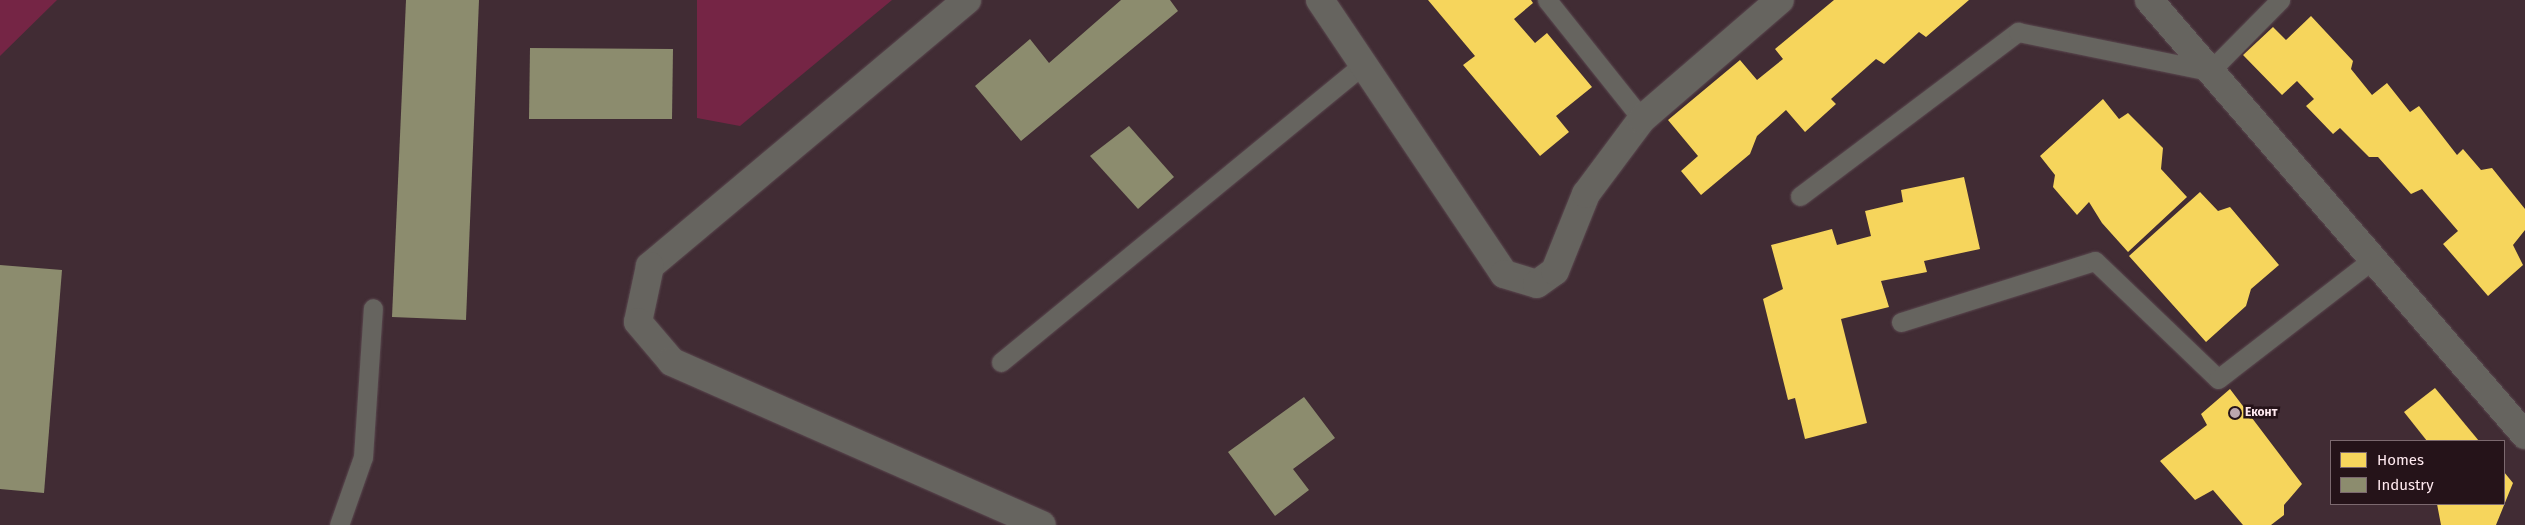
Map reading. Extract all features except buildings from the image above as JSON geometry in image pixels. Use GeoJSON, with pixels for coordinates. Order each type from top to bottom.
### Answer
{"type":"FeatureCollection","features":[{"type":"Feature","properties":{"kind":"street"},"geometry":{"type":"LineString","coordinates":[[967,0],[650,266],[638,322],[672,362],[1042,525]]}},
{"type":"Feature","properties":{"kind":"street"},"geometry":{"type":"LineString","coordinates":[[1320,0],[1504,274],[1537,284],[1555,271],[1586,194],[1642,119],[1780,0]]}},
{"type":"Feature","properties":{"kind":"street"},"geometry":{"type":"LineString","coordinates":[[2149,0],[2525,434]]}},
{"type":"Feature","properties":{"kind":"lane"},"geometry":{"type":"LineString","coordinates":[[1547,0],[1642,119]]}},
{"type":"Feature","properties":{"kind":"lane"},"geometry":{"type":"LineString","coordinates":[[1800,196],[2018,32],[2210,71],[2280,0]]}},
{"type":"Feature","properties":{"kind":"lane"},"geometry":{"type":"LineString","coordinates":[[1001,362],[1363,65]]}},
{"type":"Feature","properties":{"kind":"lane"},"geometry":{"type":"LineString","coordinates":[[1901,322],[2095,261],[2218,380],[2373,259]]}},
{"type":"Feature","properties":{"kind":"lane"},"geometry":{"type":"LineString","coordinates":[[339,525],[363,457],[373,308]]}},
{"type":"Feature","properties":{"kind":"shaded area"},"geometry":{"type":"Polygon","coordinates":[[[0,0],[57,0],[0,56],[0,0]]]}},
{"type":"Feature","properties":{"kind":"shaded area"},"geometry":{"type":"Polygon","coordinates":[[[697,0],[892,0],[740,126],[697,118],[697,0]]]}},
{"type":"Feature","properties":{"kind":"place","name":"Еконт"},"geometry":{"type":"Point","coordinates":[2235,413]}}]}
